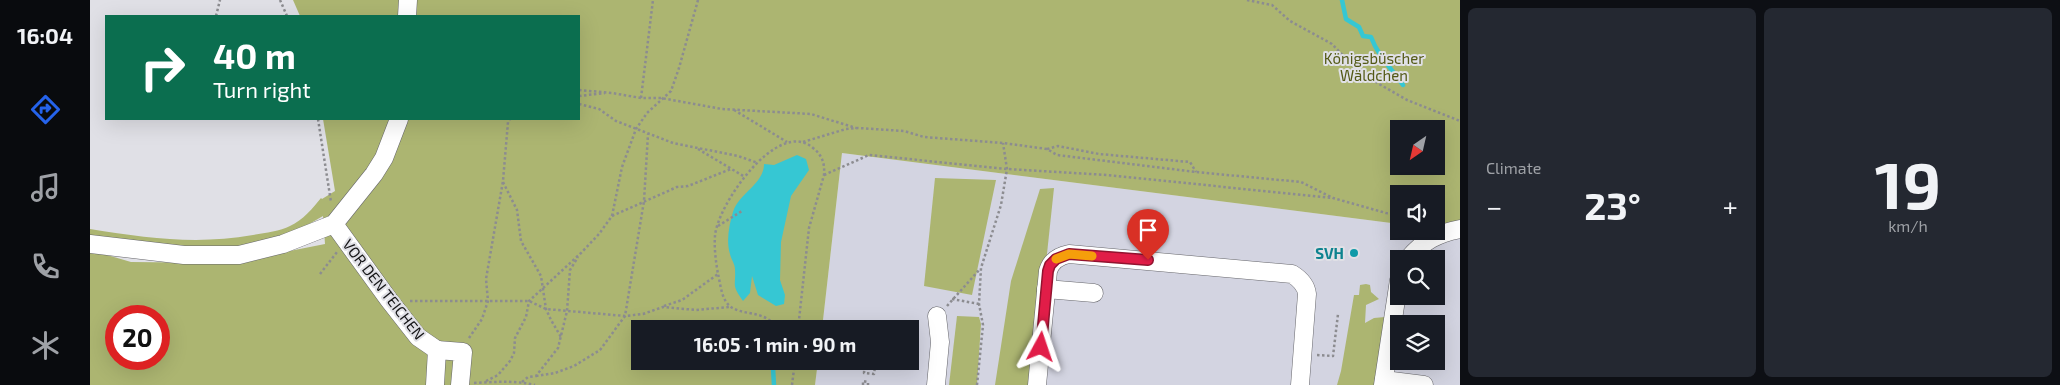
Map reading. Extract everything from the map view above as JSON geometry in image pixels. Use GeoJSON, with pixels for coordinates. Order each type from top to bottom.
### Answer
{"type":"FeatureCollection","features":[{"type":"Feature","properties":{"kind":"street"},"geometry":{"type":"LineString","coordinates":[[407,15],[408,0]]}},
{"type":"Feature","properties":{"kind":"street","name":"VOR DEN TEICHEN"},"geometry":{"type":"LineString","coordinates":[[90,244],[184,255],[239,255],[283,244],[334,224],[374,174],[384,158],[399,120]]}},
{"type":"Feature","properties":{"kind":"street","name":"VOR DEN TEICHEN"},"geometry":{"type":"LineString","coordinates":[[334,224],[389,300],[418,336],[437,350]]}},
{"type":"Feature","properties":{"kind":"street"},"geometry":{"type":"LineString","coordinates":[[1417,250],[1426,241],[1446,232],[1460,229]]}},
{"type":"Feature","properties":{"kind":"street"},"geometry":{"type":"LineString","coordinates":[[1037,385],[1050,265],[1056,259],[1069,254],[1288,273],[1297,277],[1307,290],[1300,385]]}},
{"type":"Feature","properties":{"kind":"street"},"geometry":{"type":"LineString","coordinates":[[1046,289],[1094,293]]}},
{"type":"Feature","properties":{"kind":"street"},"geometry":{"type":"LineString","coordinates":[[1395,305],[1384,382],[1424,385]]}},
{"type":"Feature","properties":{"kind":"street"},"geometry":{"type":"LineString","coordinates":[[936,385],[940,342],[937,316]]}},
{"type":"Feature","properties":{"kind":"street"},"geometry":{"type":"LineString","coordinates":[[435,385],[437,350],[461,352],[460,384]]}},
{"type":"Feature","properties":{"kind":"path"},"geometry":{"type":"LineString","coordinates":[[216,15],[220,0]]}},
{"type":"Feature","properties":{"kind":"path"},"geometry":{"type":"LineString","coordinates":[[280,0],[287,15]]}},
{"type":"Feature","properties":{"kind":"path"},"geometry":{"type":"LineString","coordinates":[[641,98],[653,0]]}},
{"type":"Feature","properties":{"kind":"path"},"geometry":{"type":"LineString","coordinates":[[460,384],[476,384],[498,375],[514,353],[515,338],[526,318],[530,301],[581,253],[599,234],[612,216],[622,167],[636,129],[647,113],[661,98],[671,91],[698,0]]}},
{"type":"Feature","properties":{"kind":"path"},"geometry":{"type":"LineString","coordinates":[[1247,0],[1272,5],[1290,21],[1332,44],[1353,66],[1379,84],[1407,100],[1460,121]]}},
{"type":"Feature","properties":{"kind":"path"},"geometry":{"type":"LineString","coordinates":[[580,90],[641,98],[661,98],[732,110],[811,114],[858,128]]}},
{"type":"Feature","properties":{"kind":"path"},"geometry":{"type":"LineString","coordinates":[[580,96],[612,93]]}},
{"type":"Feature","properties":{"kind":"path"},"geometry":{"type":"LineString","coordinates":[[580,104],[599,109],[616,121],[648,134],[694,147],[738,156],[758,163]]}},
{"type":"Feature","properties":{"kind":"path"},"geometry":{"type":"LineString","coordinates":[[732,110],[788,142]]}},
{"type":"Feature","properties":{"kind":"path"},"geometry":{"type":"LineString","coordinates":[[318,120],[329,191]]}},
{"type":"Feature","properties":{"kind":"path"},"geometry":{"type":"LineString","coordinates":[[461,352],[482,319],[488,301],[486,279],[503,181],[509,120]]}},
{"type":"Feature","properties":{"kind":"path"},"geometry":{"type":"LineString","coordinates":[[729,307],[724,299],[718,274],[714,236],[722,208],[758,163],[771,151],[788,142],[803,142],[846,129],[904,131],[924,137],[1003,143],[1047,149],[1058,146],[1099,154],[1190,162],[1196,172]]}},
{"type":"Feature","properties":{"kind":"path"},"geometry":{"type":"LineString","coordinates":[[522,382],[528,377],[555,373],[574,366],[600,350],[625,316],[644,201],[648,134]]}},
{"type":"Feature","properties":{"kind":"path"},"geometry":{"type":"LineString","coordinates":[[799,320],[809,228],[825,166],[821,156],[811,146],[803,142]]}},
{"type":"Feature","properties":{"kind":"path"},"geometry":{"type":"LineString","coordinates":[[977,385],[983,325],[979,304],[981,268],[1000,205],[1007,169],[1003,143]]}},
{"type":"Feature","properties":{"kind":"path"},"geometry":{"type":"LineString","coordinates":[[694,147],[745,177]]}},
{"type":"Feature","properties":{"kind":"path"},"geometry":{"type":"LineString","coordinates":[[1047,149],[1057,155],[1196,172],[1301,182],[1333,198]]}},
{"type":"Feature","properties":{"kind":"path"},"geometry":{"type":"LineString","coordinates":[[824,174],[869,155],[1007,169],[1107,175],[1333,198],[1390,213]]}},
{"type":"Feature","properties":{"kind":"path"},"geometry":{"type":"LineString","coordinates":[[612,216],[677,187],[688,186],[731,169]]}},
{"type":"Feature","properties":{"kind":"path"},"geometry":{"type":"LineString","coordinates":[[503,181],[517,210],[521,241],[541,276],[546,309],[550,320],[561,337]]}},
{"type":"Feature","properties":{"kind":"path"},"geometry":{"type":"LineString","coordinates":[[717,226],[742,211]]}},
{"type":"Feature","properties":{"kind":"path"},"geometry":{"type":"LineString","coordinates":[[320,274],[345,240]]}},
{"type":"Feature","properties":{"kind":"path"},"geometry":{"type":"LineString","coordinates":[[536,376],[558,348],[567,311],[570,270],[581,253]]}},
{"type":"Feature","properties":{"kind":"path"},"geometry":{"type":"LineString","coordinates":[[937,316],[981,268]]}},
{"type":"Feature","properties":{"kind":"path"},"geometry":{"type":"LineString","coordinates":[[389,300],[530,301],[546,309],[625,316],[643,314],[682,300],[718,274]]}},
{"type":"Feature","properties":{"kind":"path"},"geometry":{"type":"LineString","coordinates":[[952,299],[979,304]]}},
{"type":"Feature","properties":{"kind":"path"},"geometry":{"type":"LineString","coordinates":[[663,307],[696,310],[729,307],[769,320]]}},
{"type":"Feature","properties":{"kind":"path"},"geometry":{"type":"LineString","coordinates":[[1303,354],[1333,356],[1338,314]]}},
{"type":"Feature","properties":{"kind":"path"},"geometry":{"type":"LineString","coordinates":[[792,385],[794,370]]}},
{"type":"Feature","properties":{"kind":"path"},"geometry":{"type":"LineString","coordinates":[[864,370],[864,373],[874,374],[875,370]]}},
{"type":"Feature","properties":{"kind":"path"},"geometry":{"type":"LineString","coordinates":[[486,381],[522,382],[535,385]]}},
{"type":"Feature","properties":{"kind":"path"},"geometry":{"type":"LineString","coordinates":[[863,385],[863,381],[868,382],[868,385]]}},
{"type":"Feature","properties":{"kind":"shaded area"},"geometry":{"type":"Polygon","coordinates":[[[842,153],[1390,223],[1390,240],[1445,240],[1445,228],[1460,224],[1460,385],[815,385],[817,370],[919,370],[919,320],[823,320],[842,153]]]}},
{"type":"Feature","properties":{"kind":"green space","name":"Königsbüscher Wäldchen"},"geometry":{"type":"Polygon","coordinates":[[[293,0],[1460,0],[1460,222],[1445,225],[1445,185],[1390,185],[1390,223],[842,153],[823,320],[631,320],[631,370],[817,370],[815,385],[90,385],[90,250],[131,262],[229,263],[325,244],[323,216],[285,238],[229,250],[90,241],[90,229],[172,239],[212,240],[232,238],[272,232],[290,226],[303,217],[322,199],[335,191],[323,120],[580,120],[580,15],[300,15],[293,0]]]}},
{"type":"Feature","properties":{"kind":"green space"},"geometry":{"type":"Polygon","coordinates":[[[935,178],[996,180],[972,295],[924,286],[935,178]]]}},
{"type":"Feature","properties":{"kind":"green space"},"geometry":{"type":"Polygon","coordinates":[[[1054,188],[1033,385],[995,385],[1011,281],[1040,189],[1054,188]]]}},
{"type":"Feature","properties":{"kind":"green space"},"geometry":{"type":"Polygon","coordinates":[[[1360,285],[1370,285],[1371,292],[1379,299],[1366,305],[1365,323],[1374,318],[1385,317],[1376,385],[1337,385],[1354,295],[1359,295],[1360,285]]]}},
{"type":"Feature","properties":{"kind":"green space"},"geometry":{"type":"Polygon","coordinates":[[[957,316],[979,317],[981,324],[977,385],[949,385],[957,316]]]}},
{"type":"Feature","properties":{"kind":"water"},"geometry":{"type":"Polygon","coordinates":[[[797,155],[806,159],[809,170],[791,196],[781,242],[780,280],[785,295],[784,304],[776,306],[758,295],[752,276],[750,293],[743,301],[735,288],[735,267],[728,244],[733,212],[740,199],[760,177],[764,164],[774,165],[797,155]]]}},
{"type":"Feature","properties":{"kind":"waterway"},"geometry":{"type":"LineString","coordinates":[[1342,0],[1346,19],[1359,27],[1363,36],[1371,37],[1381,56],[1403,85]]}},
{"type":"Feature","properties":{"kind":"waterway"},"geometry":{"type":"LineString","coordinates":[[773,370],[774,385]]}},
{"type":"Feature","properties":{"kind":"slow traffic"},"geometry":{"type":"LineString","coordinates":[[1056,259],[1065,254],[1092,256]]}},
{"type":"Feature","properties":{"kind":"place","name":"SVH"},"geometry":{"type":"Point","coordinates":[1354,253]}},
{"type":"Feature","properties":{"kind":"route"},"geometry":{"type":"LineString","coordinates":[[1041,347],[1048,271],[1050,265],[1056,259],[1069,254],[1148,260]]}}]}
